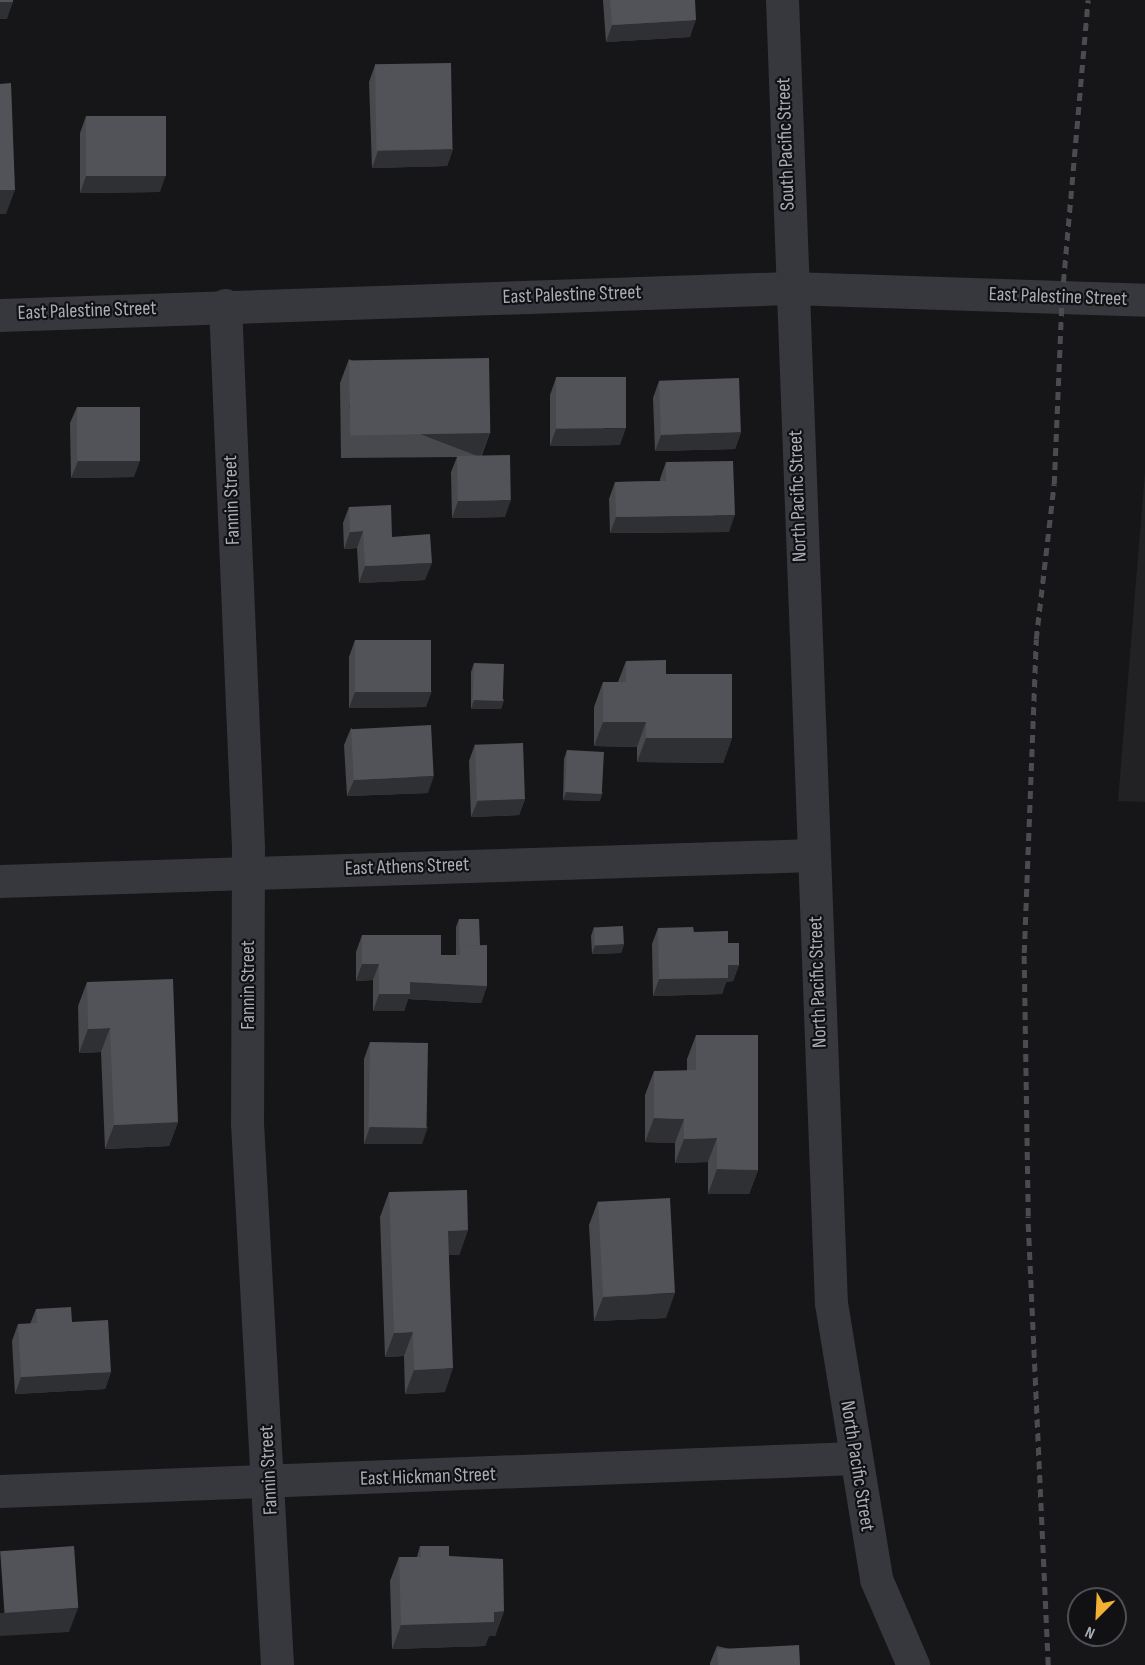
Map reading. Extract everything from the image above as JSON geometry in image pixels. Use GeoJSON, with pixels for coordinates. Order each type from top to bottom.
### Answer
{"type":"FeatureCollection","features":[{"type":"Feature","properties":{"kind":"street","name":"South Pacific Street"},"geometry":{"type":"LineString","coordinates":[[782,0],[790,288]]}},
{"type":"Feature","properties":{"kind":"street","name":"East Palestine Street"},"geometry":{"type":"LineString","coordinates":[[0,315],[225,305],[790,288],[1145,300]]}},
{"type":"Feature","properties":{"kind":"street","name":"North Pacific Street"},"geometry":{"type":"LineString","coordinates":[[790,288],[831,1303],[876,1579],[913,1665]]}},
{"type":"Feature","properties":{"kind":"street","name":"Fannin Street"},"geometry":{"type":"LineString","coordinates":[[225,305],[248,872],[247,1124],[271,1484],[277,1665]]}},
{"type":"Feature","properties":{"kind":"street","name":"East Athens Street"},"geometry":{"type":"LineString","coordinates":[[0,881],[813,855]]}},
{"type":"Feature","properties":{"kind":"street","name":"East Hickman Street"},"geometry":{"type":"LineString","coordinates":[[0,1491],[271,1484],[855,1458]]}},
{"type":"Feature","properties":{"kind":"shaded area"},"geometry":{"type":"Polygon","coordinates":[[[1145,472],[1145,802],[1118,801],[1145,472]]]}},
{"type":"Feature","properties":{"kind":"building"},"geometry":{"type":"Polygon","coordinates":[[[0,0],[13,0],[13,2],[0,2],[0,0]]]}},
{"type":"Feature","properties":{"kind":"building"},"geometry":{"type":"Polygon","coordinates":[[[610,0],[695,0],[696,20],[612,25],[610,0]]]}},
{"type":"Feature","properties":{"kind":"building"},"geometry":{"type":"Polygon","coordinates":[[[451,63],[453,149],[377,150],[375,64],[451,63]]]}},
{"type":"Feature","properties":{"kind":"building"},"geometry":{"type":"Polygon","coordinates":[[[11,83],[15,190],[0,190],[0,84],[11,83]]]}},
{"type":"Feature","properties":{"kind":"building"},"geometry":{"type":"Polygon","coordinates":[[[86,116],[166,116],[166,176],[86,176],[86,116]]]}},
{"type":"Feature","properties":{"kind":"building"},"geometry":{"type":"Polygon","coordinates":[[[489,358],[490,433],[350,435],[349,360],[489,358]]]}},
{"type":"Feature","properties":{"kind":"building"},"geometry":{"type":"Polygon","coordinates":[[[556,377],[626,377],[626,428],[556,428],[556,377]]]}},
{"type":"Feature","properties":{"kind":"building"},"geometry":{"type":"Polygon","coordinates":[[[739,378],[741,432],[661,435],[659,381],[739,378]]]}},
{"type":"Feature","properties":{"kind":"building"},"geometry":{"type":"Polygon","coordinates":[[[77,407],[140,407],[140,461],[77,461],[77,407]]]}},
{"type":"Feature","properties":{"kind":"building"},"geometry":{"type":"Polygon","coordinates":[[[510,455],[511,500],[458,501],[457,456],[510,455]]]}},
{"type":"Feature","properties":{"kind":"building"},"geometry":{"type":"Polygon","coordinates":[[[733,461],[735,515],[616,517],[615,482],[666,481],[666,462],[733,461]]]}},
{"type":"Feature","properties":{"kind":"building"},"geometry":{"type":"Polygon","coordinates":[[[391,505],[392,537],[430,534],[432,563],[365,566],[363,531],[350,532],[349,507],[391,505]]]}},
{"type":"Feature","properties":{"kind":"building"},"geometry":{"type":"Polygon","coordinates":[[[355,640],[431,640],[431,692],[355,692],[355,640]]]}},
{"type":"Feature","properties":{"kind":"building"},"geometry":{"type":"Polygon","coordinates":[[[666,660],[666,674],[732,674],[732,738],[646,738],[646,722],[603,722],[603,682],[626,682],[626,661],[666,660]]]}},
{"type":"Feature","properties":{"kind":"building"},"geometry":{"type":"Polygon","coordinates":[[[474,663],[504,664],[503,701],[473,700],[474,663]]]}},
{"type":"Feature","properties":{"kind":"building"},"geometry":{"type":"Polygon","coordinates":[[[431,725],[434,776],[354,780],[351,729],[431,725]]]}},
{"type":"Feature","properties":{"kind":"building"},"geometry":{"type":"Polygon","coordinates":[[[523,743],[525,799],[477,801],[475,745],[523,743]]]}},
{"type":"Feature","properties":{"kind":"building"},"geometry":{"type":"Polygon","coordinates":[[[567,750],[604,752],[602,794],[565,792],[567,750]]]}},
{"type":"Feature","properties":{"kind":"building"},"geometry":{"type":"Polygon","coordinates":[[[459,919],[479,919],[480,945],[459,947],[459,919]]]}},
{"type":"Feature","properties":{"kind":"building"},"geometry":{"type":"Polygon","coordinates":[[[623,926],[624,944],[595,945],[594,928],[623,926]]]}},
{"type":"Feature","properties":{"kind":"building"},"geometry":{"type":"Polygon","coordinates":[[[693,927],[694,932],[728,931],[728,943],[739,943],[739,965],[728,965],[728,978],[659,979],[658,928],[693,927]]]}},
{"type":"Feature","properties":{"kind":"building"},"geometry":{"type":"Polygon","coordinates":[[[362,935],[441,935],[441,955],[460,955],[460,946],[487,945],[487,986],[410,982],[410,994],[379,994],[379,964],[362,964],[362,935]]]}},
{"type":"Feature","properties":{"kind":"building"},"geometry":{"type":"Polygon","coordinates":[[[173,979],[178,1122],[114,1125],[110,1028],[88,1029],[87,982],[173,979]]]}},
{"type":"Feature","properties":{"kind":"building"},"geometry":{"type":"Polygon","coordinates":[[[696,1035],[758,1035],[758,1170],[717,1169],[717,1138],[684,1139],[684,1119],[654,1118],[654,1071],[696,1070],[696,1035]]]}},
{"type":"Feature","properties":{"kind":"building"},"geometry":{"type":"Polygon","coordinates":[[[370,1042],[428,1043],[427,1128],[369,1127],[370,1042]]]}},
{"type":"Feature","properties":{"kind":"building"},"geometry":{"type":"Polygon","coordinates":[[[467,1190],[468,1230],[448,1231],[453,1368],[414,1370],[413,1332],[394,1333],[389,1192],[467,1190]]]}},
{"type":"Feature","properties":{"kind":"building"},"geometry":{"type":"Polygon","coordinates":[[[670,1198],[675,1293],[603,1297],[598,1202],[670,1198]]]}},
{"type":"Feature","properties":{"kind":"building"},"geometry":{"type":"Polygon","coordinates":[[[71,1307],[72,1322],[108,1320],[111,1372],[21,1377],[18,1324],[37,1323],[36,1309],[71,1307]]]}},
{"type":"Feature","properties":{"kind":"building"},"geometry":{"type":"Polygon","coordinates":[[[74,1546],[78,1608],[5,1613],[0,1551],[74,1546]]]}},
{"type":"Feature","properties":{"kind":"building"},"geometry":{"type":"Polygon","coordinates":[[[420,1546],[449,1546],[449,1556],[503,1559],[504,1611],[494,1612],[494,1622],[401,1625],[399,1557],[421,1557],[420,1546]]]}},
{"type":"Feature","properties":{"kind":"building"},"geometry":{"type":"Polygon","coordinates":[[[799,1645],[800,1665],[718,1665],[717,1649],[799,1645]]]}},
{"type":"Feature","properties":{"kind":"railway"},"geometry":{"type":"LineString","coordinates":[[1048,1665],[1028,1216],[1024,953],[1036,639],[1054,484],[1062,296],[1088,0]]}}]}
